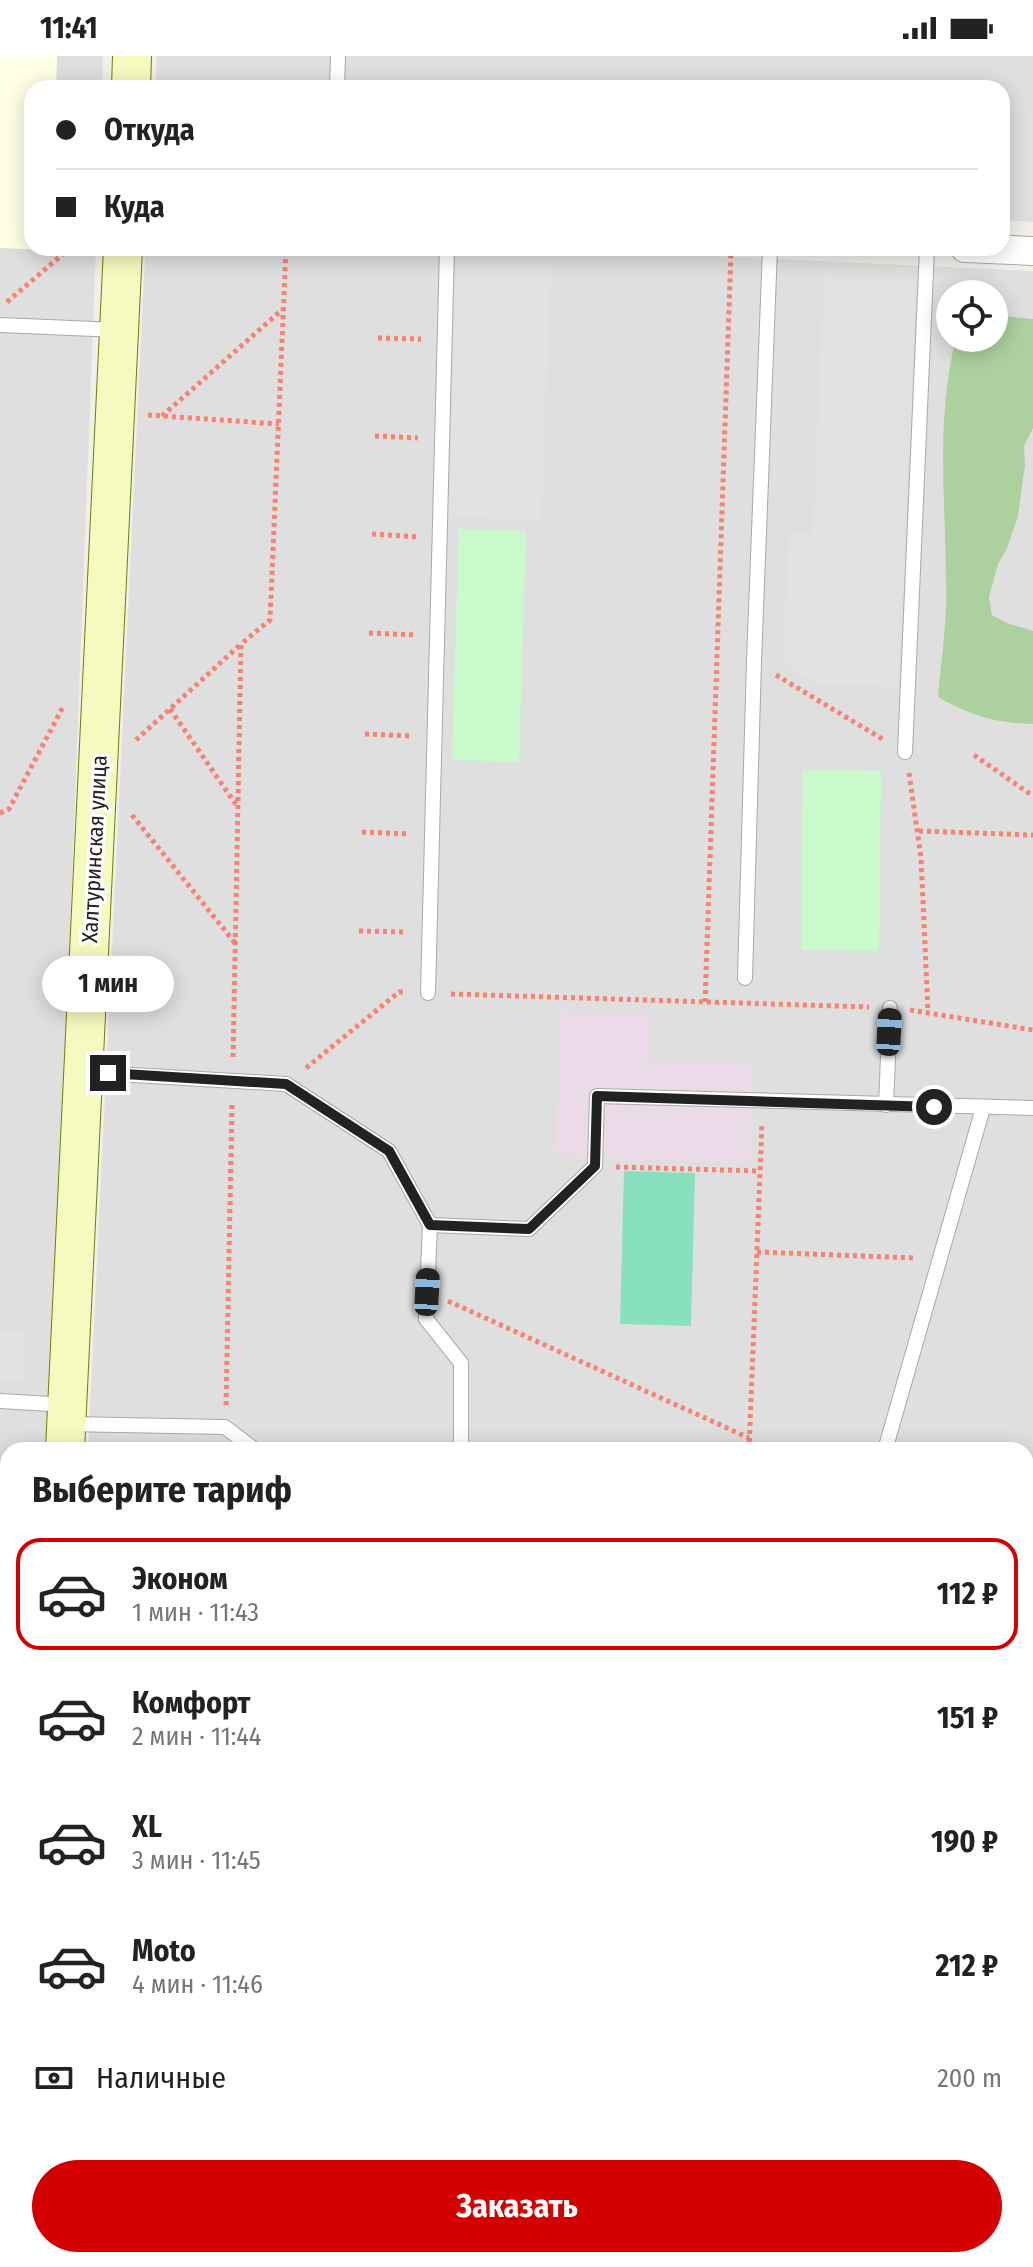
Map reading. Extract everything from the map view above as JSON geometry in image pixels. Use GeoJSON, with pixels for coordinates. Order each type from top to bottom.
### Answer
{"type":"FeatureCollection","features":[{"type":"Feature","properties":{"kind":"street"},"geometry":{"type":"LineString","coordinates":[[131,80],[132,56]]}},
{"type":"Feature","properties":{"kind":"street"},"geometry":{"type":"LineString","coordinates":[[1010,250],[1033,251]]}},
{"type":"Feature","properties":{"kind":"street","name":"Халтуринская улица"},"geometry":{"type":"LineString","coordinates":[[66,1426],[123,256]]}},
{"type":"Feature","properties":{"kind":"lane"},"geometry":{"type":"LineString","coordinates":[[337,80],[338,56]]}},
{"type":"Feature","properties":{"kind":"lane"},"geometry":{"type":"LineString","coordinates":[[428,993],[447,256]]}},
{"type":"Feature","properties":{"kind":"lane"},"geometry":{"type":"LineString","coordinates":[[745,978],[770,256]]}},
{"type":"Feature","properties":{"kind":"lane"},"geometry":{"type":"LineString","coordinates":[[905,752],[927,256]]}},
{"type":"Feature","properties":{"kind":"lane"},"geometry":{"type":"LineString","coordinates":[[0,325],[118,330]]}},
{"type":"Feature","properties":{"kind":"lane"},"geometry":{"type":"LineString","coordinates":[[886,1105],[890,1008]]}},
{"type":"Feature","properties":{"kind":"lane"},"geometry":{"type":"LineString","coordinates":[[83,1072],[286,1084],[389,1151],[430,1225],[426,1319],[461,1363],[461,1442]]}},
{"type":"Feature","properties":{"kind":"lane"},"geometry":{"type":"LineString","coordinates":[[430,1225],[529,1229],[595,1166],[597,1096],[1033,1108]]}},
{"type":"Feature","properties":{"kind":"lane"},"geometry":{"type":"LineString","coordinates":[[887,1442],[983,1108]]}},
{"type":"Feature","properties":{"kind":"lane"},"geometry":{"type":"LineString","coordinates":[[0,1401],[66,1426],[225,1427],[245,1442]]}},
{"type":"Feature","properties":{"kind":"path"},"geometry":{"type":"LineString","coordinates":[[0,308],[61,256]]}},
{"type":"Feature","properties":{"kind":"path"},"geometry":{"type":"LineString","coordinates":[[127,749],[270,620],[286,256]]}},
{"type":"Feature","properties":{"kind":"path"},"geometry":{"type":"LineString","coordinates":[[705,1002],[731,256]]}},
{"type":"Feature","properties":{"kind":"path"},"geometry":{"type":"LineString","coordinates":[[162,416],[284,309]]}},
{"type":"Feature","properties":{"kind":"path"},"geometry":{"type":"LineString","coordinates":[[378,338],[445,339]]}},
{"type":"Feature","properties":{"kind":"path"},"geometry":{"type":"LineString","coordinates":[[146,415],[279,424]]}},
{"type":"Feature","properties":{"kind":"path"},"geometry":{"type":"LineString","coordinates":[[375,436],[442,440]]}},
{"type":"Feature","properties":{"kind":"path"},"geometry":{"type":"LineString","coordinates":[[372,534],[440,538]]}},
{"type":"Feature","properties":{"kind":"path"},"geometry":{"type":"LineString","coordinates":[[369,633],[437,636]]}},
{"type":"Feature","properties":{"kind":"path"},"geometry":{"type":"LineString","coordinates":[[225,1427],[241,644]]}},
{"type":"Feature","properties":{"kind":"path"},"geometry":{"type":"LineString","coordinates":[[754,661],[905,752],[919,831],[928,1011]]}},
{"type":"Feature","properties":{"kind":"path"},"geometry":{"type":"LineString","coordinates":[[0,813],[9,809],[65,703]]}},
{"type":"Feature","properties":{"kind":"path"},"geometry":{"type":"LineString","coordinates":[[170,709],[238,807]]}},
{"type":"Feature","properties":{"kind":"path"},"geometry":{"type":"LineString","coordinates":[[365,734],[435,737]]}},
{"type":"Feature","properties":{"kind":"path"},"geometry":{"type":"LineString","coordinates":[[974,755],[1033,796]]}},
{"type":"Feature","properties":{"kind":"path"},"geometry":{"type":"LineString","coordinates":[[124,805],[235,943]]}},
{"type":"Feature","properties":{"kind":"path"},"geometry":{"type":"LineString","coordinates":[[919,831],[1033,835]]}},
{"type":"Feature","properties":{"kind":"path"},"geometry":{"type":"LineString","coordinates":[[362,832],[432,835]]}},
{"type":"Feature","properties":{"kind":"path"},"geometry":{"type":"LineString","coordinates":[[359,931],[430,933]]}},
{"type":"Feature","properties":{"kind":"path"},"geometry":{"type":"LineString","coordinates":[[286,1084],[399,992],[890,1008],[928,1011],[1033,1030]]}},
{"type":"Feature","properties":{"kind":"path"},"geometry":{"type":"LineString","coordinates":[[749,1442],[763,1101]]}},
{"type":"Feature","properties":{"kind":"path"},"geometry":{"type":"LineString","coordinates":[[595,1166],[760,1171]]}},
{"type":"Feature","properties":{"kind":"path"},"geometry":{"type":"LineString","coordinates":[[757,1252],[940,1259]]}},
{"type":"Feature","properties":{"kind":"path"},"geometry":{"type":"LineString","coordinates":[[427,1292],[749,1438]]}},
{"type":"Feature","properties":{"kind":"shaded area"},"geometry":{"type":"Polygon","coordinates":[[[0,56],[103,56],[102,80],[24,80],[24,256],[96,256],[66,1035],[45,1442],[0,1442],[0,56]]]}},
{"type":"Feature","properties":{"kind":"shaded area"},"geometry":{"type":"Polygon","coordinates":[[[0,56],[57,56],[56,80],[24,80],[24,249],[0,248],[0,56]]]}},
{"type":"Feature","properties":{"kind":"shaded area"},"geometry":{"type":"Polygon","coordinates":[[[157,56],[1033,56],[1033,222],[1010,221],[1010,80],[156,80],[157,56]]]}},
{"type":"Feature","properties":{"kind":"shaded area"},"geometry":{"type":"Polygon","coordinates":[[[145,256],[712,256],[1033,271],[1033,1442],[88,1442],[145,256]]]}},
{"type":"Feature","properties":{"kind":"shaded area"},"geometry":{"type":"Polygon","coordinates":[[[456,264],[551,267],[541,521],[449,516],[456,264]]]}},
{"type":"Feature","properties":{"kind":"shaded area"},"geometry":{"type":"Polygon","coordinates":[[[824,277],[916,281],[898,687],[812,683],[782,656],[790,534],[813,534],[824,277]]]}},
{"type":"Feature","properties":{"kind":"shaded area"},"geometry":{"type":"Polygon","coordinates":[[[560,1011],[650,1015],[648,1060],[753,1063],[749,1163],[555,1156],[560,1011]]]}},
{"type":"Feature","properties":{"kind":"shaded area"},"geometry":{"type":"Polygon","coordinates":[[[0,1332],[25,1332],[24,1380],[0,1379],[0,1332]]]}},
{"type":"Feature","properties":{"kind":"green space"},"geometry":{"type":"Polygon","coordinates":[[[1008,316],[1033,319],[1033,428],[1024,446],[1025,465],[1018,516],[998,564],[989,597],[992,615],[1033,631],[1033,724],[984,717],[938,697],[946,615],[943,462],[953,352],[1008,352],[1008,316]]]}},
{"type":"Feature","properties":{"kind":"green space"},"geometry":{"type":"Polygon","coordinates":[[[459,529],[526,531],[519,762],[452,760],[459,529]]]}},
{"type":"Feature","properties":{"kind":"green space"},"geometry":{"type":"Polygon","coordinates":[[[803,770],[881,771],[879,951],[801,950],[803,770]]]}},
{"type":"Feature","properties":{"kind":"green space"},"geometry":{"type":"Polygon","coordinates":[[[624,1171],[695,1173],[691,1326],[620,1324],[624,1171]]]}},
{"type":"Feature","properties":{"kind":"route"},"geometry":{"type":"LineString","coordinates":[[108,1073],[286,1084],[389,1151],[430,1225],[529,1229],[595,1166],[597,1096],[934,1107]]}}]}
